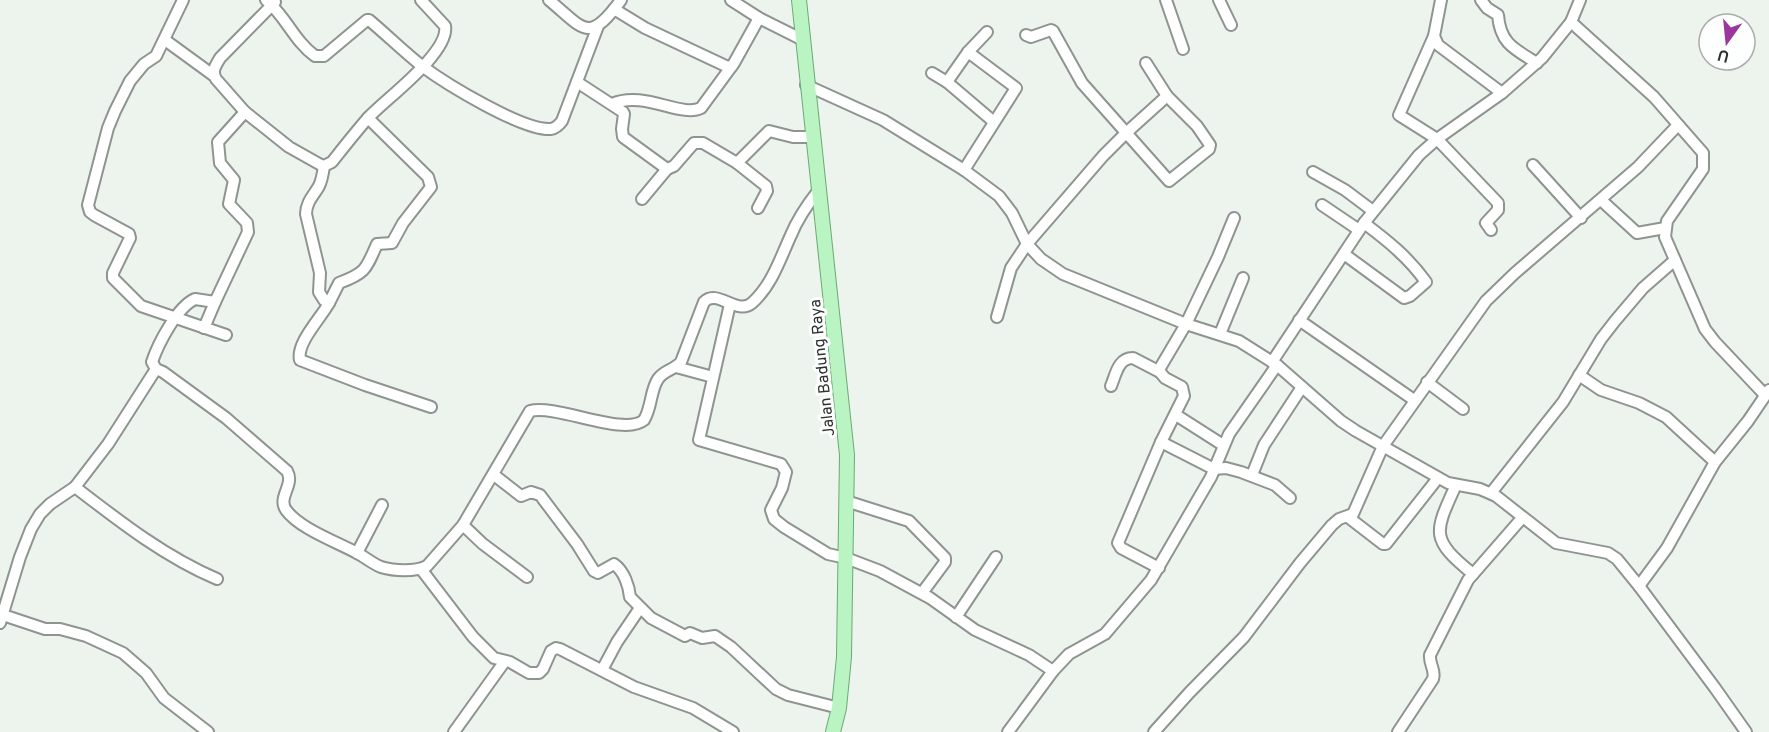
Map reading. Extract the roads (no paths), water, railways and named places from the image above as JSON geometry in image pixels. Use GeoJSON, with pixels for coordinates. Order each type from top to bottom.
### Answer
{"type":"FeatureCollection","features":[{"type":"Feature","properties":{"kind":"main road","name":"Jalan Badung Raya"},"geometry":{"type":"LineString","coordinates":[[799,0],[806,85],[847,455],[846,618],[839,708],[833,732]]}},
{"type":"Feature","properties":{"kind":"street"},"geometry":{"type":"LineString","coordinates":[[183,0],[156,56],[144,64],[130,81],[115,111],[108,128],[88,205],[90,212],[94,215],[129,234],[130,238],[112,273],[113,278],[136,303],[226,335]]}},
{"type":"Feature","properties":{"kind":"street"},"geometry":{"type":"LineString","coordinates":[[324,166],[332,162],[368,118],[423,67],[441,43],[446,32],[445,26],[421,0]]}},
{"type":"Feature","properties":{"kind":"street"},"geometry":{"type":"LineString","coordinates":[[549,0],[583,29],[598,26]]}},
{"type":"Feature","properties":{"kind":"street"},"geometry":{"type":"LineString","coordinates":[[731,0],[759,18],[802,40]]}},
{"type":"Feature","properties":{"kind":"street"},"geometry":{"type":"LineString","coordinates":[[1166,0],[1184,49]]}},
{"type":"Feature","properties":{"kind":"street"},"geometry":{"type":"LineString","coordinates":[[1220,0],[1231,26]]}},
{"type":"Feature","properties":{"kind":"street"},"geometry":{"type":"LineString","coordinates":[[1441,0],[1434,36],[1398,113],[1437,138],[1498,203],[1498,210],[1486,223],[1491,230]]}},
{"type":"Feature","properties":{"kind":"street"},"geometry":{"type":"LineString","coordinates":[[1481,0],[1497,15],[1498,25],[1511,48],[1536,63]]}},
{"type":"Feature","properties":{"kind":"street"},"geometry":{"type":"LineString","coordinates":[[1008,732],[1053,671],[1069,654],[1105,634],[1141,593],[1159,568],[1214,469],[1223,445],[1299,320],[1373,211],[1419,155],[1437,138],[1502,93],[1536,63],[1571,22],[1580,0]]}},
{"type":"Feature","properties":{"kind":"street"},"geometry":{"type":"LineString","coordinates":[[213,75],[220,58],[272,2],[287,27],[315,56],[324,56],[369,20],[423,67],[498,113],[531,127],[551,129],[562,121],[598,26],[617,5],[645,28],[728,67],[732,66]]}},
{"type":"Feature","properties":{"kind":"street"},"geometry":{"type":"LineString","coordinates":[[612,104],[633,99],[696,111],[710,98],[732,66],[759,18]]}},
{"type":"Feature","properties":{"kind":"street"},"geometry":{"type":"LineString","coordinates":[[1571,22],[1654,97],[1703,153],[1703,169],[1667,221],[1665,237],[1706,329],[1715,342],[1767,393],[1715,462],[1668,548],[1639,586]]}},
{"type":"Feature","properties":{"kind":"street"},"geometry":{"type":"LineString","coordinates":[[1026,35],[1031,37],[1053,31],[1082,83],[1169,181],[1209,149],[1210,142],[1167,96],[1146,63]]}},
{"type":"Feature","properties":{"kind":"street"},"geometry":{"type":"LineString","coordinates":[[947,82],[968,52],[987,33]]}},
{"type":"Feature","properties":{"kind":"street"},"geometry":{"type":"LineString","coordinates":[[1434,36],[1440,47],[1502,93]]}},
{"type":"Feature","properties":{"kind":"street"},"geometry":{"type":"LineString","coordinates":[[165,40],[213,75],[245,112],[289,147],[324,166]]}},
{"type":"Feature","properties":{"kind":"street"},"geometry":{"type":"LineString","coordinates":[[964,170],[1016,88],[968,52]]}},
{"type":"Feature","properties":{"kind":"street"},"geometry":{"type":"LineString","coordinates":[[932,73],[947,82],[994,122]]}},
{"type":"Feature","properties":{"kind":"street"},"geometry":{"type":"LineString","coordinates":[[577,82],[624,114],[623,137],[667,169]]}},
{"type":"Feature","properties":{"kind":"street"},"geometry":{"type":"LineString","coordinates":[[806,85],[883,120],[964,170],[999,196],[1007,205],[1027,244],[1063,274],[1186,324],[1221,334],[1250,346],[1341,421],[1438,478],[1456,485],[1491,493],[1556,543],[1608,553],[1617,559],[1746,732]]}},
{"type":"Feature","properties":{"kind":"street"},"geometry":{"type":"LineString","coordinates":[[997,317],[1011,268],[1027,244],[1102,156],[1167,96]]}},
{"type":"Feature","properties":{"kind":"street"},"geometry":{"type":"LineString","coordinates":[[204,328],[248,232],[248,225],[240,213],[229,204],[234,178],[220,163],[218,142],[245,112]]}},
{"type":"Feature","properties":{"kind":"street"},"geometry":{"type":"LineString","coordinates":[[368,118],[428,177],[431,187],[403,223],[392,243],[377,244],[367,267],[356,277],[339,283],[302,345],[300,360],[431,407]]}},
{"type":"Feature","properties":{"kind":"street"},"geometry":{"type":"LineString","coordinates":[[1154,732],[1244,637],[1332,525],[1339,519],[1353,514],[1383,446],[1486,301],[1515,273],[1638,167],[1678,125]]}},
{"type":"Feature","properties":{"kind":"street"},"geometry":{"type":"LineString","coordinates":[[737,162],[769,131],[793,137],[812,137]]}},
{"type":"Feature","properties":{"kind":"street"},"geometry":{"type":"LineString","coordinates":[[642,199],[667,169],[674,166],[694,143],[699,142],[737,162],[766,186],[767,191],[758,208]]}},
{"type":"Feature","properties":{"kind":"street"},"geometry":{"type":"LineString","coordinates":[[1533,165],[1581,218]]}},
{"type":"Feature","properties":{"kind":"street"},"geometry":{"type":"LineString","coordinates":[[324,166],[320,184],[309,200],[306,214],[320,273],[320,292],[324,300],[329,303]]}},
{"type":"Feature","properties":{"kind":"street"},"geometry":{"type":"LineString","coordinates":[[1313,172],[1345,190],[1373,211]]}},
{"type":"Feature","properties":{"kind":"street"},"geometry":{"type":"LineString","coordinates":[[676,368],[684,356],[707,298],[712,297],[730,304],[748,306],[770,280],[804,208],[818,191]]}},
{"type":"Feature","properties":{"kind":"street"},"geometry":{"type":"LineString","coordinates":[[1601,200],[1636,233],[1665,228]]}},
{"type":"Feature","properties":{"kind":"street"},"geometry":{"type":"LineString","coordinates":[[1322,205],[1389,241],[1408,259],[1426,282],[1410,296],[1404,298],[1344,254]]}},
{"type":"Feature","properties":{"kind":"street"},"geometry":{"type":"LineString","coordinates":[[1160,372],[1186,324],[1234,218]]}},
{"type":"Feature","properties":{"kind":"street"},"geometry":{"type":"LineString","coordinates":[[1491,493],[1563,402],[1601,339],[1615,321],[1643,288],[1675,260]]}},
{"type":"Feature","properties":{"kind":"street"},"geometry":{"type":"LineString","coordinates":[[1221,334],[1243,278]]}},
{"type":"Feature","properties":{"kind":"street"},"geometry":{"type":"LineString","coordinates":[[215,302],[195,299],[182,308],[155,354],[152,362],[156,369],[226,418],[287,471],[290,481],[283,500],[291,515],[303,525],[381,567],[409,570],[427,566],[463,525],[530,411],[562,413],[604,422],[640,423],[647,416],[658,378],[665,372],[676,368],[713,377]]}},
{"type":"Feature","properties":{"kind":"street"},"geometry":{"type":"LineString","coordinates":[[730,304],[699,440],[781,464],[786,472],[782,488],[771,510],[774,519],[784,527],[828,554],[869,566],[922,593],[975,630],[1029,655],[1053,671]]}},
{"type":"Feature","properties":{"kind":"street"},"geometry":{"type":"LineString","coordinates":[[1299,320],[1414,400]]}},
{"type":"Feature","properties":{"kind":"street"},"geometry":{"type":"LineString","coordinates":[[1111,386],[1120,363],[1129,357],[1160,372],[1165,378],[1184,389],[1184,396],[1176,415],[1161,442],[1118,543],[1121,548],[1159,568]]}},
{"type":"Feature","properties":{"kind":"street"},"geometry":{"type":"LineString","coordinates":[[156,369],[108,444],[75,487],[50,504],[40,514],[20,557],[2,619],[86,636],[123,653],[150,678],[164,698],[208,732]]}},
{"type":"Feature","properties":{"kind":"street"},"geometry":{"type":"LineString","coordinates":[[1579,375],[1601,390],[1639,403],[1666,417],[1715,462]]}},
{"type":"Feature","properties":{"kind":"street"},"geometry":{"type":"LineString","coordinates":[[1427,382],[1464,409]]}},
{"type":"Feature","properties":{"kind":"street"},"geometry":{"type":"LineString","coordinates":[[1252,476],[1264,445],[1302,387]]}},
{"type":"Feature","properties":{"kind":"street"},"geometry":{"type":"LineString","coordinates":[[1176,415],[1223,445]]}},
{"type":"Feature","properties":{"kind":"street"},"geometry":{"type":"LineString","coordinates":[[1161,442],[1214,469],[1226,468],[1275,485],[1290,498]]}},
{"type":"Feature","properties":{"kind":"street"},"geometry":{"type":"LineString","coordinates":[[494,475],[521,496],[531,492],[540,495],[594,571],[598,573],[614,564],[618,567],[630,588],[630,597],[651,618],[685,636],[691,633],[702,638],[715,636],[731,647],[776,689],[788,695],[839,708]]}},
{"type":"Feature","properties":{"kind":"street"},"geometry":{"type":"LineString","coordinates":[[1348,517],[1386,544],[1438,478]]}},
{"type":"Feature","properties":{"kind":"street"},"geometry":{"type":"LineString","coordinates":[[1456,485],[1444,512],[1440,540],[1447,550],[1473,574]]}},
{"type":"Feature","properties":{"kind":"street"},"geometry":{"type":"LineString","coordinates":[[75,487],[148,541],[217,579]]}},
{"type":"Feature","properties":{"kind":"street"},"geometry":{"type":"LineString","coordinates":[[846,501],[909,521],[945,558],[945,562],[922,593]]}},
{"type":"Feature","properties":{"kind":"street"},"geometry":{"type":"LineString","coordinates":[[357,553],[382,505]]}},
{"type":"Feature","properties":{"kind":"street"},"geometry":{"type":"LineString","coordinates":[[1398,732],[1433,679],[1434,670],[1429,661],[1430,655],[1448,617],[1473,574],[1522,518]]}},
{"type":"Feature","properties":{"kind":"street"},"geometry":{"type":"LineString","coordinates":[[463,525],[475,538],[527,577]]}},
{"type":"Feature","properties":{"kind":"street"},"geometry":{"type":"LineString","coordinates":[[956,617],[996,557]]}},
{"type":"Feature","properties":{"kind":"street"},"geometry":{"type":"LineString","coordinates":[[421,569],[489,655],[529,673],[538,673],[543,669],[551,651],[556,648],[640,690],[693,708],[733,732]]}},
{"type":"Feature","properties":{"kind":"street"},"geometry":{"type":"LineString","coordinates":[[602,670],[617,642],[640,608]]}},
{"type":"Feature","properties":{"kind":"street"},"geometry":{"type":"LineString","coordinates":[[454,732],[505,661]]}}]}
